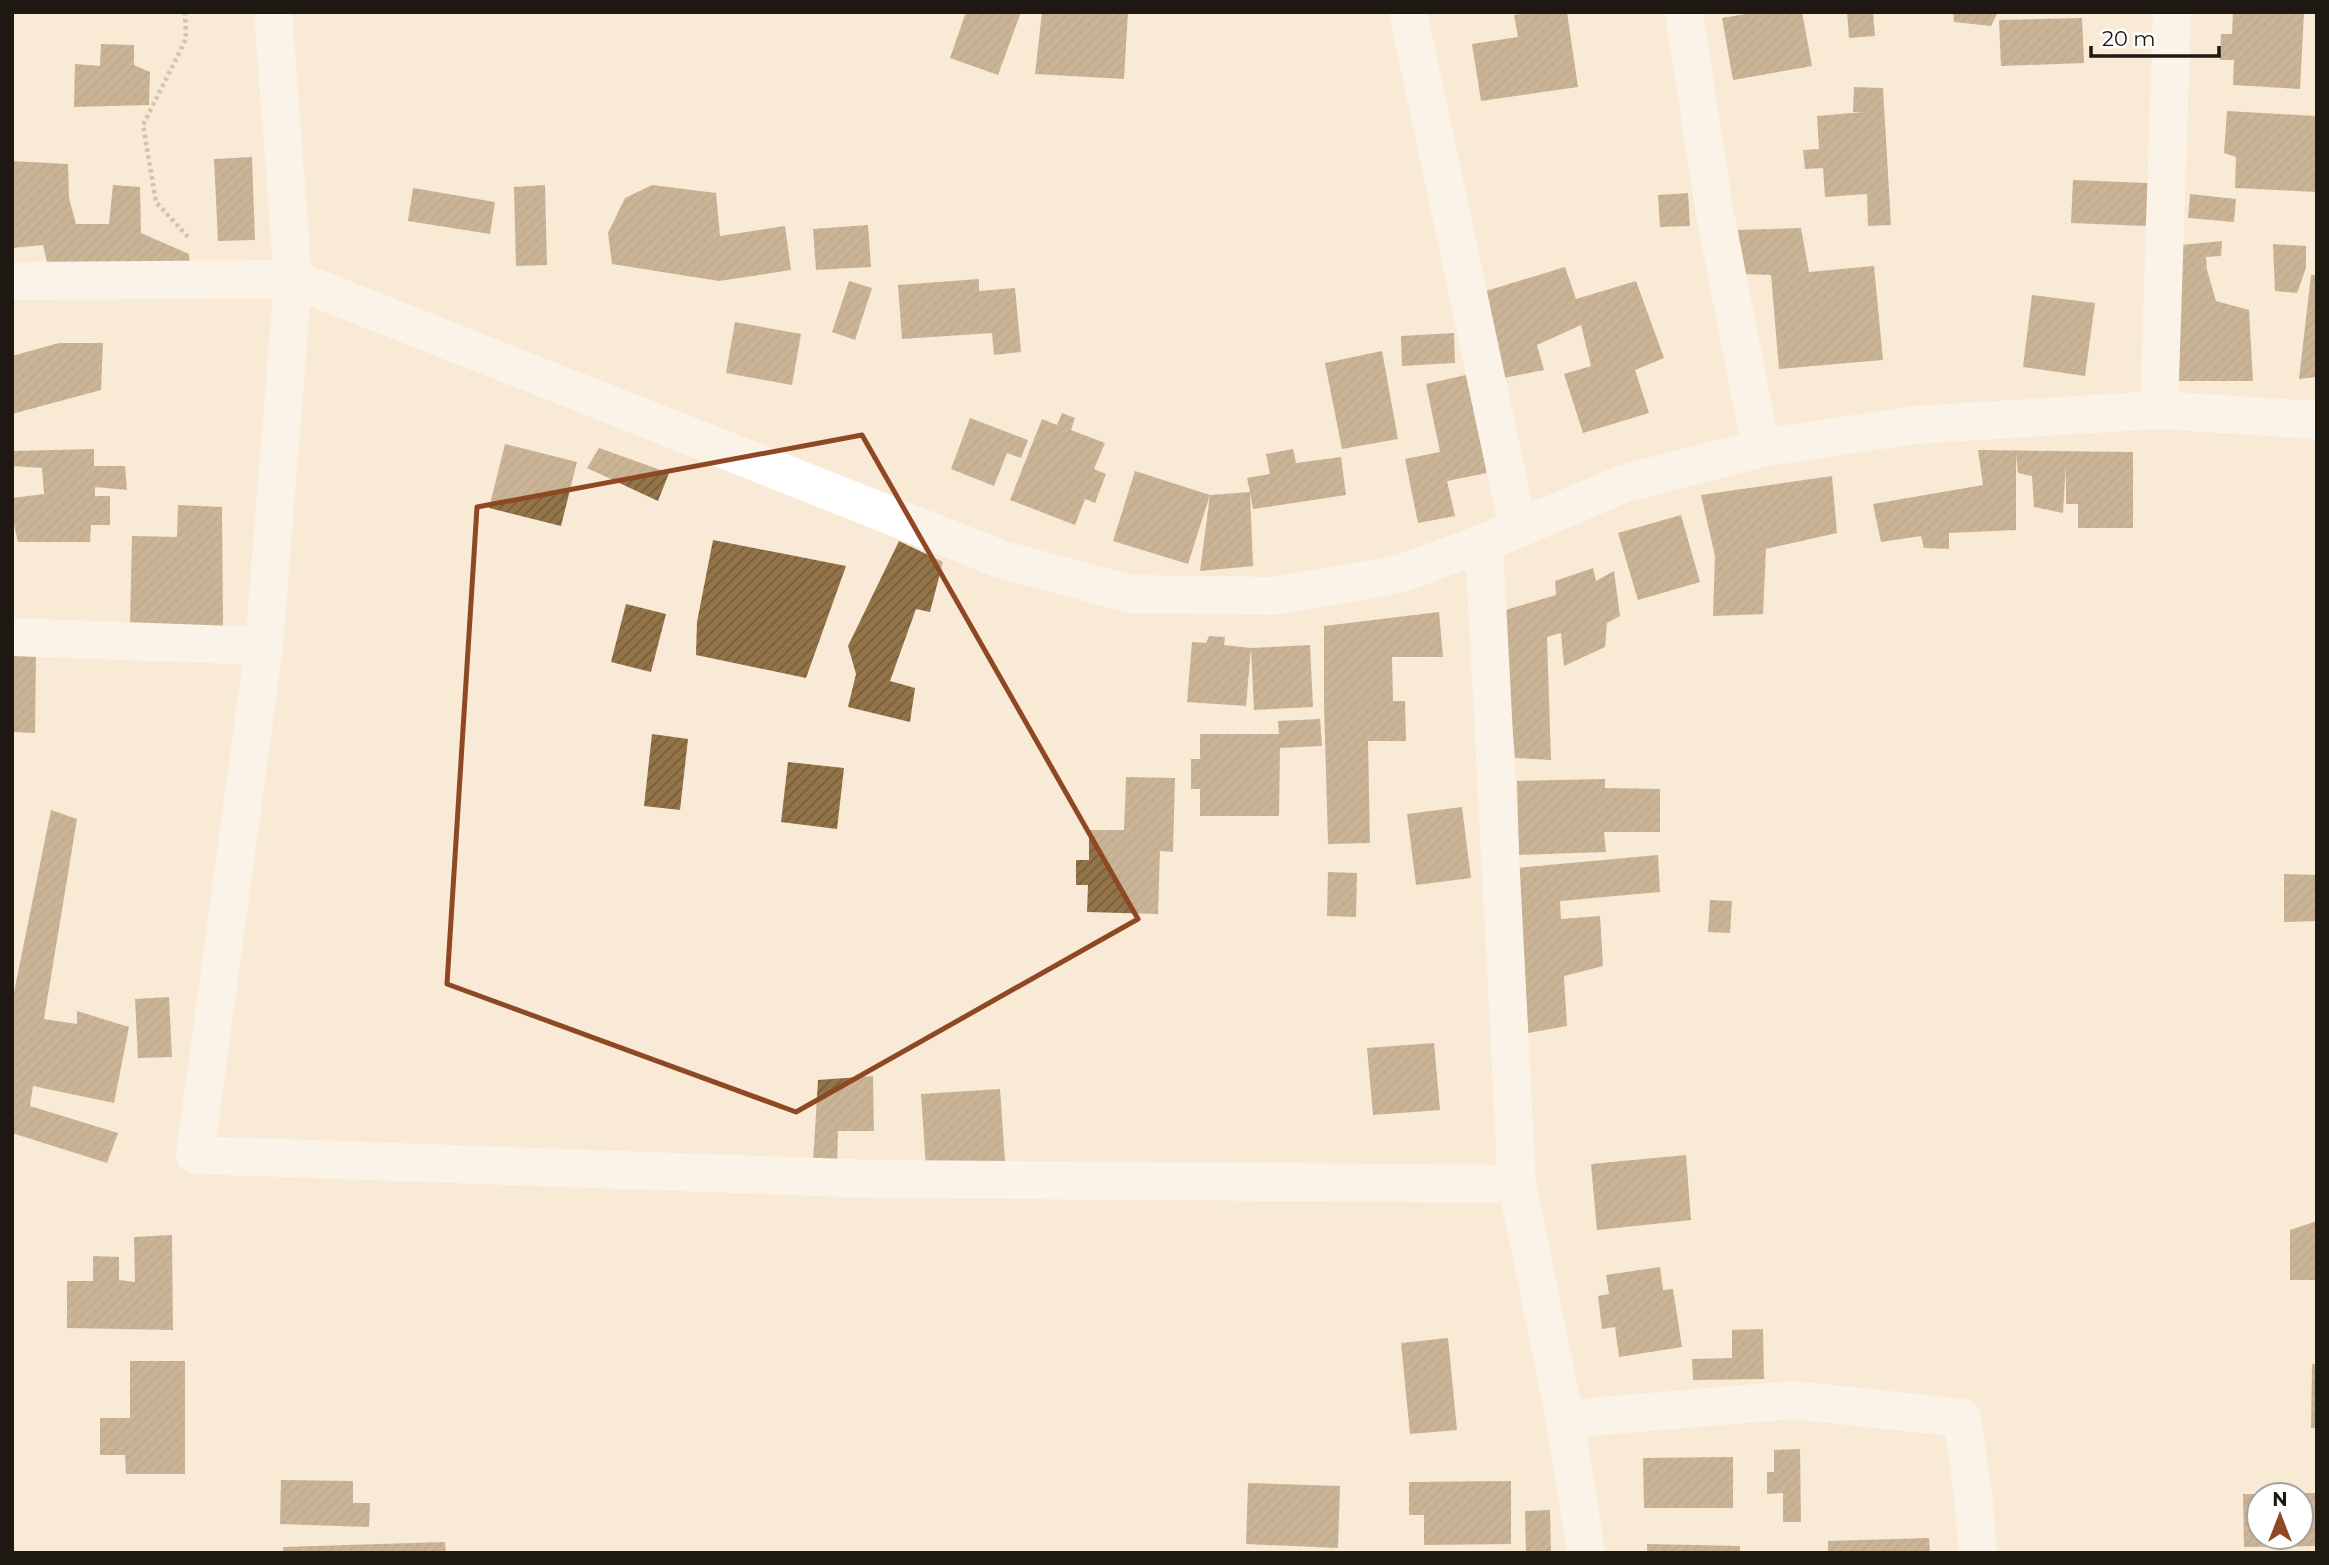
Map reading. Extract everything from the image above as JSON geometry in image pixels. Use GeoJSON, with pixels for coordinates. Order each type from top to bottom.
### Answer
{"type":"FeatureCollection","features":[{"type":"Feature","properties":{"kind":"street"},"geometry":{"type":"LineString","coordinates":[[273,12],[293,279],[264,646],[195,1156],[876,1180],[1517,1184]]}},
{"type":"Feature","properties":{"kind":"street"},"geometry":{"type":"LineString","coordinates":[[1408,12],[1501,536],[1517,1184],[1565,1419],[1586,1553]]}},
{"type":"Feature","properties":{"kind":"street"},"geometry":{"type":"LineString","coordinates":[[1684,12],[1714,209],[1761,448]]}},
{"type":"Feature","properties":{"kind":"street"},"geometry":{"type":"LineString","coordinates":[[2159,411],[2172,12]]}},
{"type":"Feature","properties":{"kind":"street"},"geometry":{"type":"LineString","coordinates":[[12,281],[293,279],[1003,560],[1131,594],[1275,596],[1400,574],[1501,536],[1623,484],[1761,448],[1915,425],[2159,411],[2317,420]]}},
{"type":"Feature","properties":{"kind":"street"},"geometry":{"type":"LineString","coordinates":[[12,637],[264,646]]}},
{"type":"Feature","properties":{"kind":"street"},"geometry":{"type":"LineString","coordinates":[[1565,1419],[1793,1400],[1962,1418],[1978,1553]]}},
{"type":"Feature","properties":{"kind":"path"},"geometry":{"type":"LineString","coordinates":[[185,12],[186,39],[142,125],[156,202],[226,278]]}},
{"type":"Feature","properties":{"kind":"highlighted area"},"geometry":{"type":"Polygon","coordinates":[[[862,435],[1138,919],[796,1112],[447,984],[477,507],[862,435]]]}},
{"type":"Feature","properties":{"kind":"building"},"geometry":{"type":"Polygon","coordinates":[[[966,12],[1021,12],[998,75],[950,58],[966,12]]]}},
{"type":"Feature","properties":{"kind":"building"},"geometry":{"type":"Polygon","coordinates":[[[1042,12],[1128,12],[1124,79],[1035,74],[1042,12]]]}},
{"type":"Feature","properties":{"kind":"building"},"geometry":{"type":"Polygon","coordinates":[[[1567,12],[1578,87],[1481,101],[1472,44],[1518,37],[1514,15],[1567,12]]]}},
{"type":"Feature","properties":{"kind":"building"},"geometry":{"type":"Polygon","coordinates":[[[1757,12],[1802,12],[1812,66],[1733,80],[1722,18],[1757,12]]]}},
{"type":"Feature","properties":{"kind":"building"},"geometry":{"type":"Polygon","coordinates":[[[1847,12],[1873,12],[1875,36],[1849,38],[1847,12]]]}},
{"type":"Feature","properties":{"kind":"building"},"geometry":{"type":"Polygon","coordinates":[[[1953,12],[1998,12],[1991,26],[1954,22],[1953,12]]]}},
{"type":"Feature","properties":{"kind":"building"},"geometry":{"type":"Polygon","coordinates":[[[2233,12],[2304,12],[2300,89],[2233,85],[2234,60],[2220,60],[2221,34],[2232,34],[2233,12]]]}},
{"type":"Feature","properties":{"kind":"building"},"geometry":{"type":"Polygon","coordinates":[[[2082,18],[2084,63],[2001,66],[1999,20],[2082,18]]]}},
{"type":"Feature","properties":{"kind":"building"},"geometry":{"type":"Polygon","coordinates":[[[101,44],[134,45],[134,65],[150,72],[149,105],[74,107],[75,64],[100,66],[101,44]]]}},
{"type":"Feature","properties":{"kind":"building"},"geometry":{"type":"Polygon","coordinates":[[[1854,87],[1883,88],[1891,225],[1868,226],[1867,194],[1825,197],[1823,168],[1805,169],[1803,150],[1819,149],[1817,116],[1864,112],[1853,112],[1854,87]]]}},
{"type":"Feature","properties":{"kind":"building"},"geometry":{"type":"Polygon","coordinates":[[[2227,111],[2317,116],[2317,192],[2235,188],[2236,157],[2224,153],[2227,111]]]}},
{"type":"Feature","properties":{"kind":"building"},"geometry":{"type":"Polygon","coordinates":[[[252,157],[255,240],[218,241],[214,159],[252,157]]]}},
{"type":"Feature","properties":{"kind":"building"},"geometry":{"type":"Polygon","coordinates":[[[12,161],[68,164],[69,198],[76,224],[109,224],[113,185],[140,187],[141,233],[189,254],[190,267],[47,262],[43,245],[12,248],[12,161]]]}},
{"type":"Feature","properties":{"kind":"building"},"geometry":{"type":"Polygon","coordinates":[[[2073,180],[2148,183],[2146,226],[2071,223],[2073,180]]]}},
{"type":"Feature","properties":{"kind":"building"},"geometry":{"type":"Polygon","coordinates":[[[545,185],[547,265],[516,266],[514,187],[545,185]]]}},
{"type":"Feature","properties":{"kind":"building"},"geometry":{"type":"Polygon","coordinates":[[[652,185],[716,193],[720,236],[785,226],[791,270],[719,281],[612,264],[608,233],[625,198],[652,185]]]}},
{"type":"Feature","properties":{"kind":"building"},"geometry":{"type":"Polygon","coordinates":[[[413,188],[495,202],[490,234],[408,221],[413,188]]]}},
{"type":"Feature","properties":{"kind":"building"},"geometry":{"type":"Polygon","coordinates":[[[1688,193],[1690,226],[1660,227],[1658,195],[1688,193]]]}},
{"type":"Feature","properties":{"kind":"building"},"geometry":{"type":"Polygon","coordinates":[[[2190,194],[2236,199],[2234,222],[2188,218],[2190,194]]]}},
{"type":"Feature","properties":{"kind":"building"},"geometry":{"type":"Polygon","coordinates":[[[868,225],[871,267],[816,270],[813,229],[868,225]]]}},
{"type":"Feature","properties":{"kind":"building"},"geometry":{"type":"Polygon","coordinates":[[[1801,228],[1809,272],[1874,266],[1883,360],[1779,369],[1771,275],[1742,274],[1738,230],[1801,228]]]}},
{"type":"Feature","properties":{"kind":"building"},"geometry":{"type":"Polygon","coordinates":[[[2222,241],[2221,256],[2206,257],[2207,270],[2216,301],[2249,310],[2253,381],[2176,381],[2181,245],[2222,241]]]}},
{"type":"Feature","properties":{"kind":"building"},"geometry":{"type":"Polygon","coordinates":[[[2273,244],[2306,246],[2306,268],[2297,293],[2275,291],[2273,244]]]}},
{"type":"Feature","properties":{"kind":"building"},"geometry":{"type":"Polygon","coordinates":[[[1565,267],[1576,299],[1636,281],[1664,358],[1635,370],[1649,413],[1583,433],[1564,374],[1591,366],[1581,325],[1537,345],[1544,370],[1499,379],[1486,291],[1565,267]]]}},
{"type":"Feature","properties":{"kind":"building"},"geometry":{"type":"Polygon","coordinates":[[[2311,275],[2317,275],[2317,377],[2299,379],[2311,275]]]}},
{"type":"Feature","properties":{"kind":"building"},"geometry":{"type":"Polygon","coordinates":[[[979,279],[979,291],[1015,288],[1021,352],[994,355],[992,333],[902,339],[898,285],[979,279]]]}},
{"type":"Feature","properties":{"kind":"building"},"geometry":{"type":"Polygon","coordinates":[[[849,281],[872,288],[855,340],[832,332],[849,281]]]}},
{"type":"Feature","properties":{"kind":"building"},"geometry":{"type":"Polygon","coordinates":[[[2032,295],[2095,303],[2085,376],[2023,367],[2032,295]]]}},
{"type":"Feature","properties":{"kind":"building"},"geometry":{"type":"Polygon","coordinates":[[[735,322],[801,334],[792,385],[726,373],[735,322]]]}},
{"type":"Feature","properties":{"kind":"building"},"geometry":{"type":"Polygon","coordinates":[[[1454,333],[1455,363],[1402,366],[1401,336],[1454,333]]]}},
{"type":"Feature","properties":{"kind":"building"},"geometry":{"type":"Polygon","coordinates":[[[59,343],[103,343],[101,390],[12,414],[12,356],[59,343]]]}},
{"type":"Feature","properties":{"kind":"building"},"geometry":{"type":"Polygon","coordinates":[[[1382,351],[1398,439],[1342,449],[1325,363],[1382,351]]]}},
{"type":"Feature","properties":{"kind":"building"},"geometry":{"type":"Polygon","coordinates":[[[1466,375],[1487,473],[1447,481],[1455,516],[1418,523],[1405,459],[1440,452],[1426,384],[1466,375]]]}},
{"type":"Feature","properties":{"kind":"building"},"geometry":{"type":"Polygon","coordinates":[[[1062,413],[1075,418],[1071,430],[1105,443],[1094,469],[1106,474],[1095,503],[1085,499],[1075,525],[1010,500],[1042,419],[1057,425],[1062,413]]]}},
{"type":"Feature","properties":{"kind":"building"},"geometry":{"type":"Polygon","coordinates":[[[970,418],[1028,440],[1021,458],[1007,453],[994,486],[951,469],[970,418]]]}},
{"type":"Feature","properties":{"kind":"building"},"geometry":{"type":"Polygon","coordinates":[[[505,444],[577,462],[561,526],[489,508],[505,444]]]}},
{"type":"Feature","properties":{"kind":"building"},"geometry":{"type":"Polygon","coordinates":[[[599,448],[669,473],[658,501],[587,468],[599,448]]]}},
{"type":"Feature","properties":{"kind":"building"},"geometry":{"type":"Polygon","coordinates":[[[94,449],[94,466],[125,466],[127,490],[95,487],[95,496],[110,496],[110,525],[91,525],[90,542],[18,542],[12,515],[12,498],[44,494],[42,468],[12,466],[12,451],[94,449]]]}},
{"type":"Feature","properties":{"kind":"building"},"geometry":{"type":"Polygon","coordinates":[[[1293,449],[1296,463],[1341,457],[1346,495],[1253,509],[1247,478],[1270,474],[1266,454],[1293,449]]]}},
{"type":"Feature","properties":{"kind":"building"},"geometry":{"type":"Polygon","coordinates":[[[1978,450],[2133,452],[2133,528],[2078,528],[2078,504],[2066,504],[2066,464],[2063,513],[2034,507],[2032,476],[2018,473],[2016,454],[2016,530],[1949,533],[1949,549],[1924,548],[1921,536],[1881,542],[1873,504],[1983,485],[1978,450]]]}},
{"type":"Feature","properties":{"kind":"building"},"geometry":{"type":"Polygon","coordinates":[[[1135,471],[1210,495],[1188,564],[1113,541],[1135,471]]]}},
{"type":"Feature","properties":{"kind":"building"},"geometry":{"type":"Polygon","coordinates":[[[1832,476],[1837,533],[1766,549],[1763,614],[1713,616],[1715,556],[1701,495],[1832,476]]]}},
{"type":"Feature","properties":{"kind":"building"},"geometry":{"type":"Polygon","coordinates":[[[1250,492],[1253,566],[1200,571],[1210,495],[1250,492]]]}},
{"type":"Feature","properties":{"kind":"building"},"geometry":{"type":"Polygon","coordinates":[[[178,505],[222,507],[223,628],[130,625],[132,536],[177,537],[178,505]]]}},
{"type":"Feature","properties":{"kind":"building"},"geometry":{"type":"Polygon","coordinates":[[[1681,515],[1700,582],[1638,600],[1618,533],[1681,515]]]}},
{"type":"Feature","properties":{"kind":"building"},"geometry":{"type":"Polygon","coordinates":[[[713,540],[846,566],[806,678],[696,655],[697,622],[713,540]]]}},
{"type":"Feature","properties":{"kind":"building"},"geometry":{"type":"Polygon","coordinates":[[[899,541],[943,562],[930,612],[916,609],[890,681],[915,688],[910,722],[848,707],[856,674],[848,646],[899,541]]]}},
{"type":"Feature","properties":{"kind":"building"},"geometry":{"type":"Polygon","coordinates":[[[1593,568],[1596,581],[1614,571],[1620,616],[1607,623],[1605,647],[1564,666],[1561,633],[1547,637],[1551,760],[1515,758],[1502,611],[1556,595],[1555,581],[1593,568]]]}},
{"type":"Feature","properties":{"kind":"building"},"geometry":{"type":"Polygon","coordinates":[[[626,604],[666,614],[651,672],[611,662],[626,604]]]}},
{"type":"Feature","properties":{"kind":"building"},"geometry":{"type":"Polygon","coordinates":[[[1439,612],[1443,657],[1392,657],[1393,701],[1405,701],[1406,741],[1368,741],[1370,843],[1328,844],[1324,626],[1439,612]]]}},
{"type":"Feature","properties":{"kind":"building"},"geometry":{"type":"Polygon","coordinates":[[[1209,636],[1225,637],[1224,645],[1251,648],[1246,706],[1187,702],[1192,642],[1206,643],[1209,636]]]}},
{"type":"Feature","properties":{"kind":"building"},"geometry":{"type":"Polygon","coordinates":[[[1310,645],[1313,707],[1254,710],[1251,648],[1310,645]]]}},
{"type":"Feature","properties":{"kind":"building"},"geometry":{"type":"Polygon","coordinates":[[[12,650],[36,650],[35,733],[12,732],[12,650]]]}},
{"type":"Feature","properties":{"kind":"building"},"geometry":{"type":"Polygon","coordinates":[[[1320,719],[1322,746],[1280,748],[1279,816],[1200,816],[1200,789],[1191,789],[1191,759],[1200,759],[1200,734],[1279,734],[1278,721],[1320,719]]]}},
{"type":"Feature","properties":{"kind":"building"},"geometry":{"type":"Polygon","coordinates":[[[652,734],[688,739],[680,810],[644,806],[652,734]]]}},
{"type":"Feature","properties":{"kind":"building"},"geometry":{"type":"Polygon","coordinates":[[[788,762],[844,768],[837,829],[781,822],[788,762]]]}},
{"type":"Feature","properties":{"kind":"building"},"geometry":{"type":"Polygon","coordinates":[[[1126,777],[1175,778],[1173,852],[1160,851],[1158,914],[1087,912],[1088,885],[1076,885],[1076,860],[1089,860],[1089,830],[1124,830],[1126,777]]]}},
{"type":"Feature","properties":{"kind":"building"},"geometry":{"type":"Polygon","coordinates":[[[1605,779],[1605,788],[1660,789],[1660,832],[1604,832],[1606,852],[1519,855],[1517,781],[1605,779]]]}},
{"type":"Feature","properties":{"kind":"building"},"geometry":{"type":"Polygon","coordinates":[[[1462,807],[1471,878],[1416,885],[1407,814],[1462,807]]]}},
{"type":"Feature","properties":{"kind":"building"},"geometry":{"type":"Polygon","coordinates":[[[51,810],[77,819],[44,1019],[77,1024],[77,1011],[129,1027],[114,1103],[33,1086],[30,1106],[118,1133],[107,1163],[12,1133],[12,1002],[51,810]]]}},
{"type":"Feature","properties":{"kind":"building"},"geometry":{"type":"Polygon","coordinates":[[[1658,855],[1660,892],[1560,901],[1561,919],[1600,916],[1603,966],[1564,976],[1567,1026],[1528,1033],[1517,868],[1658,855]]]}},
{"type":"Feature","properties":{"kind":"building"},"geometry":{"type":"Polygon","coordinates":[[[1328,872],[1357,873],[1356,917],[1327,916],[1328,872]]]}},
{"type":"Feature","properties":{"kind":"building"},"geometry":{"type":"Polygon","coordinates":[[[2284,874],[2317,875],[2317,921],[2284,922],[2284,874]]]}},
{"type":"Feature","properties":{"kind":"building"},"geometry":{"type":"Polygon","coordinates":[[[1710,900],[1732,901],[1730,933],[1708,932],[1710,900]]]}},
{"type":"Feature","properties":{"kind":"building"},"geometry":{"type":"Polygon","coordinates":[[[169,997],[172,1057],[138,1058],[135,999],[169,997]]]}},
{"type":"Feature","properties":{"kind":"building"},"geometry":{"type":"Polygon","coordinates":[[[1434,1043],[1440,1110],[1373,1115],[1367,1048],[1434,1043]]]}},
{"type":"Feature","properties":{"kind":"building"},"geometry":{"type":"Polygon","coordinates":[[[873,1076],[874,1131],[838,1131],[837,1165],[813,1162],[818,1080],[873,1076]]]}},
{"type":"Feature","properties":{"kind":"building"},"geometry":{"type":"Polygon","coordinates":[[[1000,1089],[1005,1162],[926,1167],[921,1094],[1000,1089]]]}},
{"type":"Feature","properties":{"kind":"building"},"geometry":{"type":"Polygon","coordinates":[[[1686,1155],[1691,1220],[1597,1230],[1591,1164],[1686,1155]]]}},
{"type":"Feature","properties":{"kind":"building"},"geometry":{"type":"Polygon","coordinates":[[[2317,1221],[2317,1280],[2290,1280],[2290,1230],[2317,1221]]]}},
{"type":"Feature","properties":{"kind":"building"},"geometry":{"type":"Polygon","coordinates":[[[172,1235],[173,1330],[67,1328],[67,1281],[93,1281],[93,1256],[119,1257],[119,1280],[135,1282],[134,1237],[172,1235]]]}},
{"type":"Feature","properties":{"kind":"building"},"geometry":{"type":"Polygon","coordinates":[[[1660,1267],[1663,1290],[1673,1289],[1682,1347],[1619,1357],[1615,1327],[1602,1329],[1598,1296],[1609,1294],[1606,1275],[1660,1267]]]}},
{"type":"Feature","properties":{"kind":"building"},"geometry":{"type":"Polygon","coordinates":[[[1763,1329],[1764,1379],[1693,1380],[1692,1359],[1732,1358],[1732,1330],[1763,1329]]]}},
{"type":"Feature","properties":{"kind":"building"},"geometry":{"type":"Polygon","coordinates":[[[1448,1338],[1457,1430],[1410,1434],[1401,1343],[1448,1338]]]}},
{"type":"Feature","properties":{"kind":"building"},"geometry":{"type":"Polygon","coordinates":[[[130,1361],[185,1361],[185,1474],[126,1474],[125,1455],[100,1455],[100,1418],[130,1418],[130,1361]]]}},
{"type":"Feature","properties":{"kind":"building"},"geometry":{"type":"Polygon","coordinates":[[[2312,1364],[2317,1364],[2317,1428],[2311,1428],[2312,1364]]]}},
{"type":"Feature","properties":{"kind":"building"},"geometry":{"type":"Polygon","coordinates":[[[1800,1449],[1801,1522],[1783,1522],[1783,1493],[1767,1494],[1767,1472],[1774,1472],[1774,1450],[1800,1449]]]}},
{"type":"Feature","properties":{"kind":"building"},"geometry":{"type":"Polygon","coordinates":[[[1733,1457],[1733,1508],[1644,1508],[1643,1458],[1733,1457]]]}},
{"type":"Feature","properties":{"kind":"building"},"geometry":{"type":"Polygon","coordinates":[[[281,1480],[353,1481],[353,1503],[370,1503],[369,1527],[280,1524],[281,1480]]]}},
{"type":"Feature","properties":{"kind":"building"},"geometry":{"type":"Polygon","coordinates":[[[1511,1481],[1511,1544],[1424,1545],[1424,1515],[1409,1515],[1409,1482],[1511,1481]]]}},
{"type":"Feature","properties":{"kind":"building"},"geometry":{"type":"Polygon","coordinates":[[[1248,1483],[1340,1486],[1338,1548],[1246,1544],[1248,1483]]]}},
{"type":"Feature","properties":{"kind":"building"},"geometry":{"type":"Polygon","coordinates":[[[2315,1493],[2317,1493],[2315,1546],[2315,1493]]]}},
{"type":"Feature","properties":{"kind":"building"},"geometry":{"type":"Polygon","coordinates":[[[2245,1494],[2245,1547],[2244,1547],[2245,1494]]]}},
{"type":"Feature","properties":{"kind":"building"},"geometry":{"type":"Polygon","coordinates":[[[1550,1510],[1551,1553],[1526,1553],[1525,1511],[1550,1510]]]}},
{"type":"Feature","properties":{"kind":"building"},"geometry":{"type":"Polygon","coordinates":[[[1929,1538],[1930,1553],[1828,1553],[1828,1541],[1929,1538]]]}},
{"type":"Feature","properties":{"kind":"building"},"geometry":{"type":"Polygon","coordinates":[[[445,1542],[446,1553],[283,1553],[283,1547],[445,1542]]]}},
{"type":"Feature","properties":{"kind":"building"},"geometry":{"type":"Polygon","coordinates":[[[1647,1544],[1740,1546],[1740,1553],[1647,1553],[1647,1544]]]}}]}
